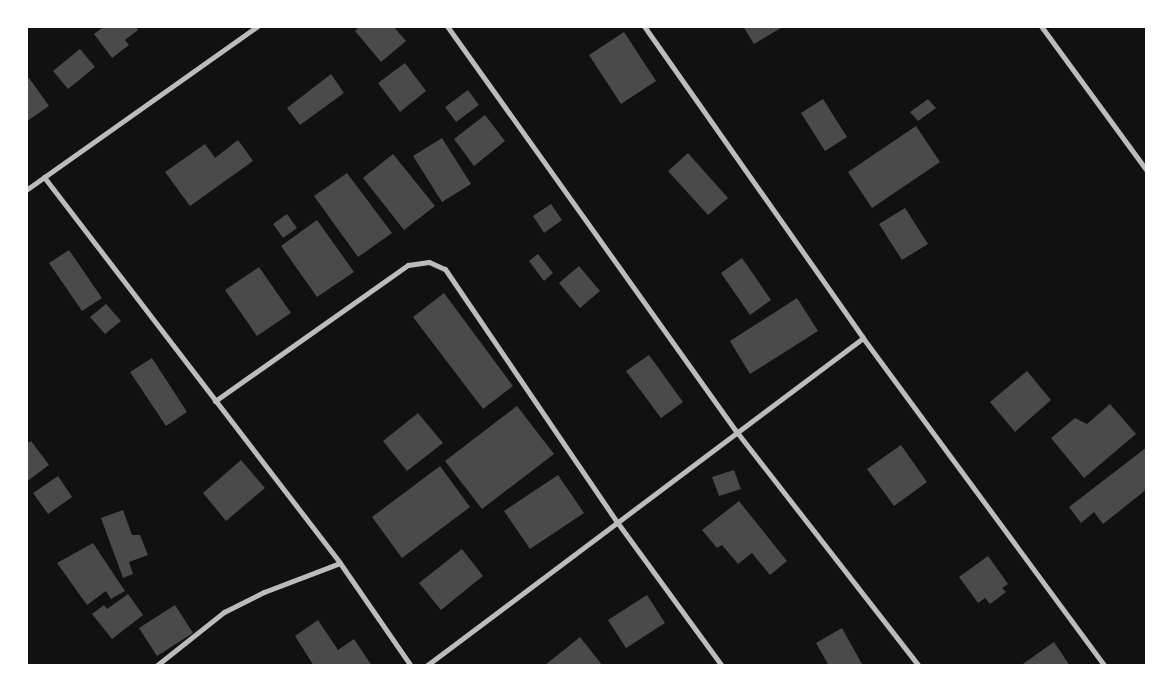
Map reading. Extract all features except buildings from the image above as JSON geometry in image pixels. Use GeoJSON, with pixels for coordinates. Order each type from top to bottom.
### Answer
{"type":"FeatureCollection","features":[{"type":"Feature","properties":{"kind":"street"},"geometry":{"type":"LineString","coordinates":[[26,190],[250,29],[258,26]]}},
{"type":"Feature","properties":{"kind":"street"},"geometry":{"type":"LineString","coordinates":[[447,26],[736,432],[919,666]]}},
{"type":"Feature","properties":{"kind":"street"},"geometry":{"type":"LineString","coordinates":[[644,26],[863,338],[1105,666]]}},
{"type":"Feature","properties":{"kind":"street"},"geometry":{"type":"LineString","coordinates":[[1041,26],[1147,171]]}},
{"type":"Feature","properties":{"kind":"street"},"geometry":{"type":"LineString","coordinates":[[44,177],[340,563],[411,666]]}},
{"type":"Feature","properties":{"kind":"street"},"geometry":{"type":"LineString","coordinates":[[215,401],[408,265],[429,262],[446,268],[617,522],[722,666]]}},
{"type":"Feature","properties":{"kind":"street"},"geometry":{"type":"LineString","coordinates":[[426,666],[863,338]]}},
{"type":"Feature","properties":{"kind":"street"},"geometry":{"type":"LineString","coordinates":[[156,666],[224,612],[264,592],[340,563]]}}]}
